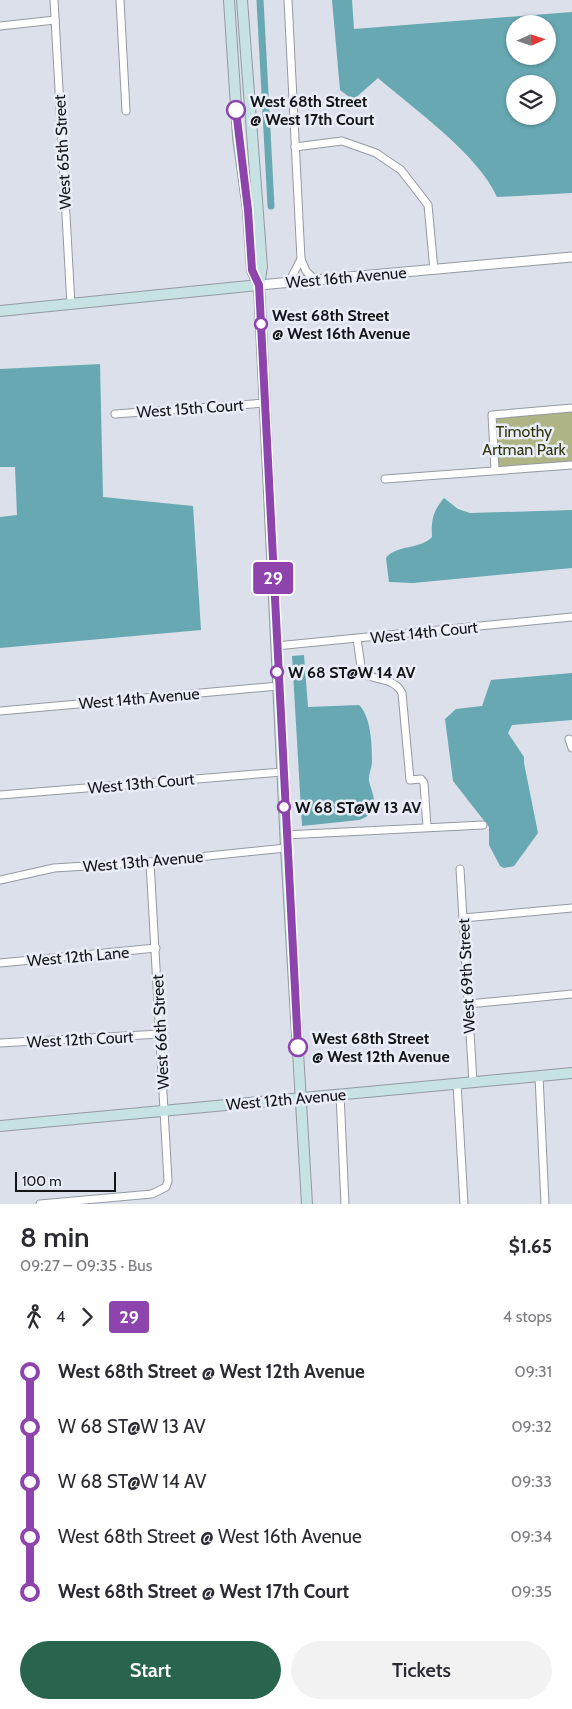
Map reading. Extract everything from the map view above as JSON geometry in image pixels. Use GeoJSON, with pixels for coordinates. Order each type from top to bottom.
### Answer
{"type":"FeatureCollection","features":[{"type":"Feature","properties":{"kind":"main road"},"geometry":{"type":"LineString","coordinates":[[229,0],[238,137],[248,210],[252,270],[259,285]]}},
{"type":"Feature","properties":{"kind":"main road"},"geometry":{"type":"LineString","coordinates":[[242,0],[249,115],[262,268],[259,285],[285,835],[307,1204]]}},
{"type":"Feature","properties":{"kind":"main road","name":"West 16th Avenue"},"geometry":{"type":"LineString","coordinates":[[0,311],[259,285]]}},
{"type":"Feature","properties":{"kind":"main road","name":"West 12th Avenue"},"geometry":{"type":"LineString","coordinates":[[0,1126],[572,1073]]}},
{"type":"Feature","properties":{"kind":"street","name":"West 65th Street"},"geometry":{"type":"LineString","coordinates":[[54,0],[71,305]]}},
{"type":"Feature","properties":{"kind":"street"},"geometry":{"type":"LineString","coordinates":[[120,0],[126,111]]}},
{"type":"Feature","properties":{"kind":"street"},"geometry":{"type":"LineString","coordinates":[[288,0],[301,259],[306,271],[315,280]]}},
{"type":"Feature","properties":{"kind":"street"},"geometry":{"type":"LineString","coordinates":[[0,26],[55,20]]}},
{"type":"Feature","properties":{"kind":"street"},"geometry":{"type":"LineString","coordinates":[[295,146],[342,141],[376,153],[401,170],[428,205],[434,270]]}},
{"type":"Feature","properties":{"kind":"street","name":"West 16th Avenue"},"geometry":{"type":"LineString","coordinates":[[259,285],[572,256]]}},
{"type":"Feature","properties":{"kind":"street"},"geometry":{"type":"LineString","coordinates":[[289,282],[301,259]]}},
{"type":"Feature","properties":{"kind":"street","name":"West 15th Court"},"geometry":{"type":"LineString","coordinates":[[115,414],[265,402]]}},
{"type":"Feature","properties":{"kind":"street"},"geometry":{"type":"LineString","coordinates":[[495,470],[492,415],[572,408]]}},
{"type":"Feature","properties":{"kind":"street"},"geometry":{"type":"LineString","coordinates":[[385,479],[572,465]]}},
{"type":"Feature","properties":{"kind":"street","name":"West 14th Court"},"geometry":{"type":"LineString","coordinates":[[276,646],[572,617]]}},
{"type":"Feature","properties":{"kind":"street"},"geometry":{"type":"LineString","coordinates":[[357,639],[362,673],[393,682],[398,686],[402,694],[410,780],[421,780],[424,783],[427,827]]}},
{"type":"Feature","properties":{"kind":"street","name":"West 14th Avenue"},"geometry":{"type":"LineString","coordinates":[[0,711],[278,686]]}},
{"type":"Feature","properties":{"kind":"street"},"geometry":{"type":"LineString","coordinates":[[569,739],[572,748]]}},
{"type":"Feature","properties":{"kind":"street","name":"West 13th Court"},"geometry":{"type":"LineString","coordinates":[[0,795],[282,772]]}},
{"type":"Feature","properties":{"kind":"street"},"geometry":{"type":"LineString","coordinates":[[285,835],[483,825]]}},
{"type":"Feature","properties":{"kind":"street","name":"West 13th Avenue"},"geometry":{"type":"LineString","coordinates":[[0,880],[54,868],[150,862],[286,848]]}},
{"type":"Feature","properties":{"kind":"street","name":"West 66th Street"},"geometry":{"type":"LineString","coordinates":[[40,1204],[152,1194],[166,1187],[168,1181],[150,862]]}},
{"type":"Feature","properties":{"kind":"street","name":"West 69th Street"},"geometry":{"type":"LineString","coordinates":[[460,869],[473,1082]]}},
{"type":"Feature","properties":{"kind":"street"},"geometry":{"type":"LineString","coordinates":[[463,918],[572,908]]}},
{"type":"Feature","properties":{"kind":"street","name":"West 12th Lane"},"geometry":{"type":"LineString","coordinates":[[0,963],[156,948]]}},
{"type":"Feature","properties":{"kind":"street"},"geometry":{"type":"LineString","coordinates":[[468,1004],[572,994]]}},
{"type":"Feature","properties":{"kind":"street","name":"West 12th Court"},"geometry":{"type":"LineString","coordinates":[[0,1043],[160,1034]]}},
{"type":"Feature","properties":{"kind":"street"},"geometry":{"type":"LineString","coordinates":[[539,1076],[545,1204]]}},
{"type":"Feature","properties":{"kind":"street"},"geometry":{"type":"LineString","coordinates":[[457,1083],[464,1204]]}},
{"type":"Feature","properties":{"kind":"street"},"geometry":{"type":"LineString","coordinates":[[340,1094],[345,1204]]}},
{"type":"Feature","properties":{"kind":"green space","name":"Timothy Artman Park"},"geometry":{"type":"Polygon","coordinates":[[[572,409],[572,463],[498,470],[492,415],[572,409]]]}},
{"type":"Feature","properties":{"kind":"water"},"geometry":{"type":"Polygon","coordinates":[[[332,0],[352,0],[354,29],[506,17],[506,65],[556,65],[556,15],[534,15],[572,12],[572,193],[497,197],[488,181],[475,165],[444,133],[378,78],[353,100],[340,90],[332,0]]]}},
{"type":"Feature","properties":{"kind":"water"},"geometry":{"type":"Polygon","coordinates":[[[100,364],[103,497],[193,506],[201,630],[0,648],[0,517],[17,515],[15,467],[0,467],[0,369],[100,364]]]}},
{"type":"Feature","properties":{"kind":"water"},"geometry":{"type":"Polygon","coordinates":[[[444,498],[458,509],[470,513],[572,510],[572,568],[413,583],[389,582],[386,558],[396,551],[421,544],[432,537],[433,516],[444,498]]]}},
{"type":"Feature","properties":{"kind":"water"},"geometry":{"type":"Polygon","coordinates":[[[304,655],[308,707],[359,705],[366,716],[371,739],[372,761],[369,781],[374,804],[369,814],[359,820],[302,826],[292,656],[304,655]]]}},
{"type":"Feature","properties":{"kind":"water"},"geometry":{"type":"Polygon","coordinates":[[[572,673],[572,720],[512,725],[508,733],[524,757],[538,833],[514,866],[504,868],[500,866],[489,845],[489,827],[453,781],[445,719],[456,709],[482,706],[491,680],[572,673]]]}},
{"type":"Feature","properties":{"kind":"waterway"},"geometry":{"type":"LineString","coordinates":[[260,0],[271,206]]}},
{"type":"Feature","properties":{"kind":"bus line","name":"29"},"geometry":{"type":"LineString","coordinates":[[236,110],[248,210],[252,270],[259,285],[285,835],[298,1047]]}},
{"type":"Feature","properties":{"kind":"place","name":"West 68th Street @ West 17th Court"},"geometry":{"type":"Point","coordinates":[236,110]}},
{"type":"Feature","properties":{"kind":"place","name":"West 68th Street @ West 16th Avenue"},"geometry":{"type":"Point","coordinates":[261,324]}},
{"type":"Feature","properties":{"kind":"place","name":"W 68 ST@W 14 AV"},"geometry":{"type":"Point","coordinates":[277,672]}},
{"type":"Feature","properties":{"kind":"place","name":"W 68 ST@W 13 AV"},"geometry":{"type":"Point","coordinates":[284,807]}},
{"type":"Feature","properties":{"kind":"place","name":"West 68th Street @ West 12th Avenue"},"geometry":{"type":"Point","coordinates":[298,1047]}}]}
